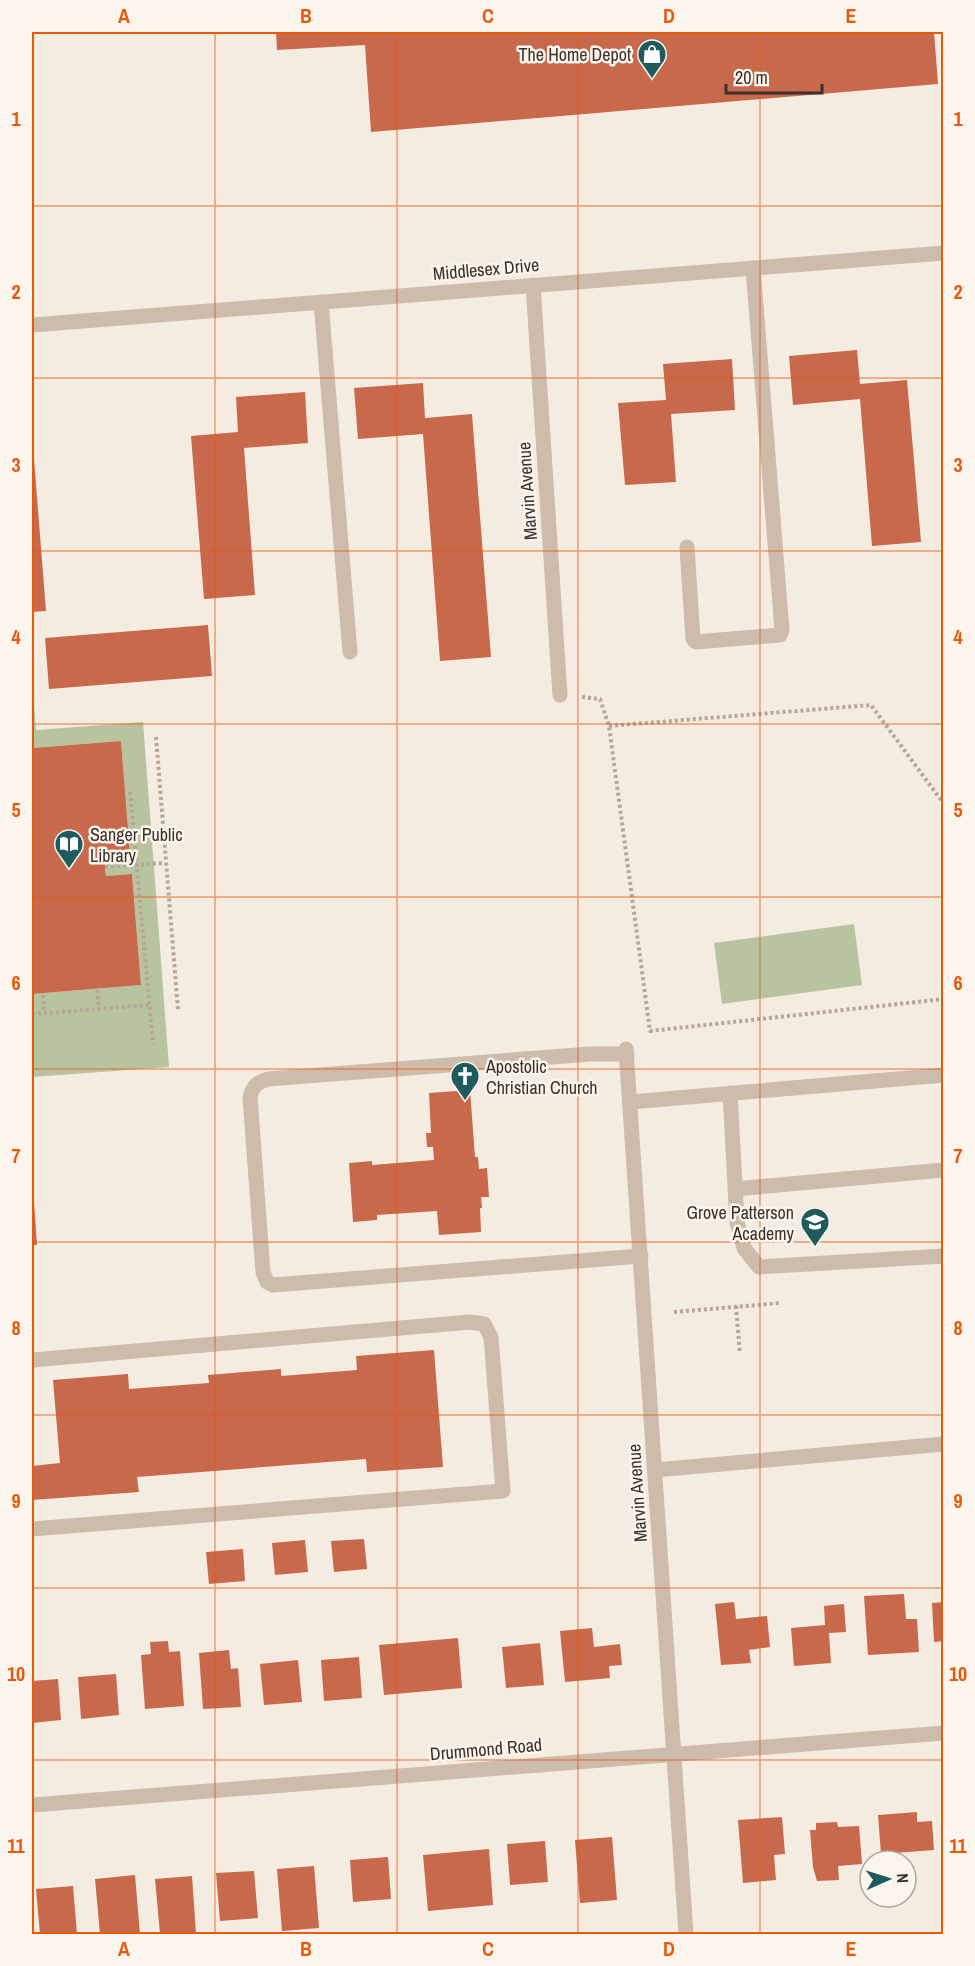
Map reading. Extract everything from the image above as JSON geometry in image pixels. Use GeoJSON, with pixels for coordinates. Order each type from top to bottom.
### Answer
{"type":"FeatureCollection","features":[{"type":"Feature","properties":{"kind":"street","name":"Middlesex Drive"},"geometry":{"type":"LineString","coordinates":[[32,325],[944,253]]}},
{"type":"Feature","properties":{"kind":"street"},"geometry":{"type":"LineString","coordinates":[[687,547],[693,639],[696,642],[780,635],[782,630],[753,268]]}},
{"type":"Feature","properties":{"kind":"street","name":"Marvin Avenue"},"geometry":{"type":"LineString","coordinates":[[533,285],[560,695]]}},
{"type":"Feature","properties":{"kind":"street"},"geometry":{"type":"LineString","coordinates":[[321,302],[350,652]]}},
{"type":"Feature","properties":{"kind":"street","name":"Marvin Avenue"},"geometry":{"type":"LineString","coordinates":[[640,1256],[273,1286],[267,1282],[262,1272],[250,1096],[252,1087],[268,1079],[627,1052],[686,1935]]}},
{"type":"Feature","properties":{"kind":"street"},"geometry":{"type":"LineString","coordinates":[[630,1102],[944,1075]]}},
{"type":"Feature","properties":{"kind":"street"},"geometry":{"type":"LineString","coordinates":[[730,1093],[736,1222],[744,1248],[759,1267],[944,1256]]}},
{"type":"Feature","properties":{"kind":"street"},"geometry":{"type":"LineString","coordinates":[[735,1189],[944,1170]]}},
{"type":"Feature","properties":{"kind":"street"},"geometry":{"type":"LineString","coordinates":[[32,1360],[470,1322],[484,1324],[491,1337],[503,1491],[32,1529]]}},
{"type":"Feature","properties":{"kind":"street"},"geometry":{"type":"LineString","coordinates":[[655,1470],[944,1444]]}},
{"type":"Feature","properties":{"kind":"street","name":"Drummond Road"},"geometry":{"type":"LineString","coordinates":[[32,1805],[944,1733]]}},
{"type":"Feature","properties":{"kind":"path"},"geometry":{"type":"LineString","coordinates":[[560,695],[600,699],[609,726],[650,1031],[944,999]]}},
{"type":"Feature","properties":{"kind":"path"},"geometry":{"type":"LineString","coordinates":[[609,726],[871,705],[944,804]]}},
{"type":"Feature","properties":{"kind":"path"},"geometry":{"type":"LineString","coordinates":[[156,737],[178,1010]]}},
{"type":"Feature","properties":{"kind":"path"},"geometry":{"type":"LineString","coordinates":[[130,792],[153,1044]]}},
{"type":"Feature","properties":{"kind":"path"},"geometry":{"type":"LineString","coordinates":[[105,867],[165,863]]}},
{"type":"Feature","properties":{"kind":"path"},"geometry":{"type":"LineString","coordinates":[[97,990],[99,1009]]}},
{"type":"Feature","properties":{"kind":"path"},"geometry":{"type":"LineString","coordinates":[[43,995],[44,1013]]}},
{"type":"Feature","properties":{"kind":"path"},"geometry":{"type":"LineString","coordinates":[[32,1014],[150,1005]]}},
{"type":"Feature","properties":{"kind":"path"},"geometry":{"type":"LineString","coordinates":[[674,1312],[780,1303]]}},
{"type":"Feature","properties":{"kind":"path"},"geometry":{"type":"LineString","coordinates":[[736,1306],[740,1354]]}},
{"type":"Feature","properties":{"kind":"green space"},"geometry":{"type":"Polygon","coordinates":[[[32,673],[36,730],[143,722],[169,1067],[32,1077],[32,994],[141,985],[132,874],[106,876],[105,855],[130,852],[121,741],[32,748],[32,673]]]}},
{"type":"Feature","properties":{"kind":"green space"},"geometry":{"type":"Polygon","coordinates":[[[854,924],[862,985],[722,1004],[714,943],[854,924]]]}},
{"type":"Feature","properties":{"kind":"building","name":"The Home Depot"},"geometry":{"type":"Polygon","coordinates":[[[276,32],[934,32],[938,84],[371,132],[365,45],[277,50],[276,32]]]}},
{"type":"Feature","properties":{"kind":"building"},"geometry":{"type":"Polygon","coordinates":[[[857,350],[860,384],[907,380],[921,542],[872,546],[860,399],[793,405],[789,356],[857,350]]]}},
{"type":"Feature","properties":{"kind":"building"},"geometry":{"type":"Polygon","coordinates":[[[732,359],[735,410],[671,414],[676,482],[625,485],[618,403],[666,400],[663,364],[732,359]]]}},
{"type":"Feature","properties":{"kind":"building"},"geometry":{"type":"Polygon","coordinates":[[[423,383],[425,418],[472,414],[491,657],[440,661],[423,434],[358,439],[354,388],[423,383]]]}},
{"type":"Feature","properties":{"kind":"building"},"geometry":{"type":"Polygon","coordinates":[[[305,392],[308,443],[244,448],[255,595],[204,599],[191,436],[238,432],[236,397],[305,392]]]}},
{"type":"Feature","properties":{"kind":"building"},"geometry":{"type":"Polygon","coordinates":[[[32,446],[46,611],[32,612],[32,446]]]}},
{"type":"Feature","properties":{"kind":"building"},"geometry":{"type":"Polygon","coordinates":[[[208,625],[212,676],[49,689],[45,638],[208,625]]]}},
{"type":"Feature","properties":{"kind":"building","name":"Sanger Public Library"},"geometry":{"type":"Polygon","coordinates":[[[121,741],[130,853],[105,855],[105,867],[106,876],[132,874],[141,985],[32,994],[32,748],[121,741]]]}},
{"type":"Feature","properties":{"kind":"building","name":"Apostolic Christian Church"},"geometry":{"type":"Polygon","coordinates":[[[470,1090],[475,1157],[478,1157],[479,1169],[487,1168],[489,1197],[481,1197],[481,1232],[439,1235],[437,1211],[377,1215],[377,1220],[353,1222],[349,1163],[372,1161],[372,1165],[434,1160],[433,1147],[427,1147],[426,1133],[431,1133],[429,1093],[470,1090]]]}},
{"type":"Feature","properties":{"kind":"building"},"geometry":{"type":"Polygon","coordinates":[[[33,1188],[37,1245],[32,1245],[33,1188]]]}},
{"type":"Feature","properties":{"kind":"building"},"geometry":{"type":"Polygon","coordinates":[[[434,1350],[443,1467],[367,1472],[366,1459],[137,1477],[139,1492],[32,1500],[32,1466],[60,1463],[53,1380],[128,1374],[129,1389],[209,1383],[208,1375],[281,1369],[281,1376],[357,1370],[356,1356],[434,1350]]]}},
{"type":"Feature","properties":{"kind":"building"},"geometry":{"type":"Polygon","coordinates":[[[364,1539],[367,1569],[334,1572],[331,1541],[364,1539]]]}},
{"type":"Feature","properties":{"kind":"building"},"geometry":{"type":"Polygon","coordinates":[[[305,1540],[308,1572],[275,1575],[272,1543],[305,1540]]]}},
{"type":"Feature","properties":{"kind":"building"},"geometry":{"type":"Polygon","coordinates":[[[243,1549],[245,1581],[209,1584],[206,1552],[243,1549]]]}},
{"type":"Feature","properties":{"kind":"building"},"geometry":{"type":"Polygon","coordinates":[[[904,1594],[906,1619],[917,1619],[919,1652],[868,1655],[864,1596],[904,1594]]]}},
{"type":"Feature","properties":{"kind":"building"},"geometry":{"type":"Polygon","coordinates":[[[734,1602],[736,1619],[767,1616],[770,1647],[749,1650],[751,1663],[721,1665],[715,1604],[734,1602]]]}},
{"type":"Feature","properties":{"kind":"building"},"geometry":{"type":"Polygon","coordinates":[[[944,1602],[944,1641],[934,1642],[932,1603],[944,1602]]]}},
{"type":"Feature","properties":{"kind":"building"},"geometry":{"type":"Polygon","coordinates":[[[844,1604],[846,1632],[829,1633],[831,1663],[794,1666],[791,1628],[825,1625],[824,1606],[844,1604]]]}},
{"type":"Feature","properties":{"kind":"building"},"geometry":{"type":"Polygon","coordinates":[[[592,1628],[594,1647],[620,1644],[622,1665],[609,1666],[610,1678],[565,1682],[560,1631],[592,1628]]]}},
{"type":"Feature","properties":{"kind":"building"},"geometry":{"type":"Polygon","coordinates":[[[458,1638],[462,1688],[384,1695],[379,1645],[458,1638]]]}},
{"type":"Feature","properties":{"kind":"building"},"geometry":{"type":"Polygon","coordinates":[[[168,1641],[169,1652],[180,1651],[184,1706],[145,1709],[141,1655],[151,1654],[150,1642],[168,1641]]]}},
{"type":"Feature","properties":{"kind":"building"},"geometry":{"type":"Polygon","coordinates":[[[540,1643],[544,1685],[506,1688],[502,1647],[540,1643]]]}},
{"type":"Feature","properties":{"kind":"building"},"geometry":{"type":"Polygon","coordinates":[[[229,1650],[231,1669],[238,1668],[241,1707],[203,1709],[199,1653],[229,1650]]]}},
{"type":"Feature","properties":{"kind":"building"},"geometry":{"type":"Polygon","coordinates":[[[359,1657],[362,1698],[324,1701],[321,1660],[359,1657]]]}},
{"type":"Feature","properties":{"kind":"building"},"geometry":{"type":"Polygon","coordinates":[[[298,1660],[302,1702],[264,1705],[260,1664],[298,1660]]]}},
{"type":"Feature","properties":{"kind":"building"},"geometry":{"type":"Polygon","coordinates":[[[116,1674],[119,1715],[81,1719],[78,1677],[116,1674]]]}},
{"type":"Feature","properties":{"kind":"building"},"geometry":{"type":"Polygon","coordinates":[[[58,1679],[61,1720],[32,1723],[32,1681],[58,1679]]]}},
{"type":"Feature","properties":{"kind":"building"},"geometry":{"type":"Polygon","coordinates":[[[917,1812],[917,1822],[932,1821],[934,1850],[881,1849],[878,1815],[917,1812]]]}},
{"type":"Feature","properties":{"kind":"building"},"geometry":{"type":"Polygon","coordinates":[[[782,1817],[785,1854],[774,1855],[776,1880],[743,1883],[738,1820],[782,1817]]]}},
{"type":"Feature","properties":{"kind":"building"},"geometry":{"type":"Polygon","coordinates":[[[837,1822],[838,1827],[859,1826],[861,1849],[858,1849],[858,1864],[838,1866],[839,1880],[817,1881],[813,1867],[810,1830],[816,1830],[816,1823],[837,1822]]]}},
{"type":"Feature","properties":{"kind":"building"},"geometry":{"type":"Polygon","coordinates":[[[612,1837],[617,1900],[580,1903],[575,1840],[612,1837]]]}},
{"type":"Feature","properties":{"kind":"building"},"geometry":{"type":"Polygon","coordinates":[[[545,1841],[548,1882],[510,1885],[507,1844],[545,1841]]]}},
{"type":"Feature","properties":{"kind":"building"},"geometry":{"type":"Polygon","coordinates":[[[489,1849],[493,1905],[428,1911],[423,1855],[489,1849]]]}},
{"type":"Feature","properties":{"kind":"building"},"geometry":{"type":"Polygon","coordinates":[[[388,1857],[391,1899],[353,1902],[350,1860],[388,1857]]]}},
{"type":"Feature","properties":{"kind":"building"},"geometry":{"type":"Polygon","coordinates":[[[314,1866],[319,1928],[282,1931],[277,1869],[314,1866]]]}},
{"type":"Feature","properties":{"kind":"building"},"geometry":{"type":"Polygon","coordinates":[[[254,1871],[258,1918],[220,1921],[216,1873],[254,1871]]]}},
{"type":"Feature","properties":{"kind":"building"},"geometry":{"type":"Polygon","coordinates":[[[135,1875],[140,1934],[100,1934],[95,1879],[135,1875]]]}},
{"type":"Feature","properties":{"kind":"building"},"geometry":{"type":"Polygon","coordinates":[[[192,1876],[196,1934],[160,1934],[155,1879],[192,1876]]]}},
{"type":"Feature","properties":{"kind":"building"},"geometry":{"type":"Polygon","coordinates":[[[73,1886],[77,1934],[40,1934],[36,1889],[73,1886]]]}},
{"type":"Feature","properties":{"kind":"place","name":"The Home Depot"},"geometry":{"type":"Point","coordinates":[652,80]}},
{"type":"Feature","properties":{"kind":"place","name":"Sanger Public Library"},"geometry":{"type":"Point","coordinates":[69,870]}},
{"type":"Feature","properties":{"kind":"place","name":"Apostolic Christian Church"},"geometry":{"type":"Point","coordinates":[465,1102]}},
{"type":"Feature","properties":{"kind":"place","name":"Grove Patterson Academy"},"geometry":{"type":"Point","coordinates":[815,1248]}}]}
